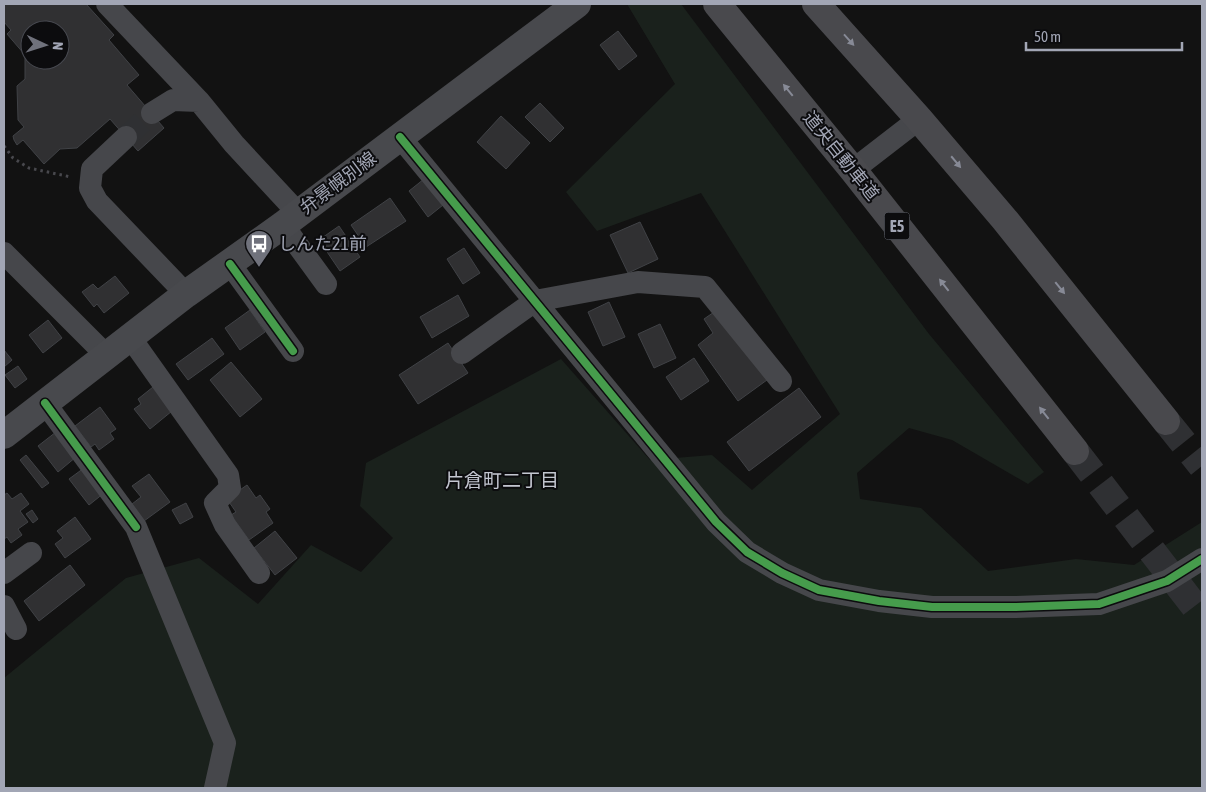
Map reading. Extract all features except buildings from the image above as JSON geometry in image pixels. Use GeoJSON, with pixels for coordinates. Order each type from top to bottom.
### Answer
{"type":"FeatureCollection","features":[{"type":"Feature","properties":{"kind":"highway","name":"道央自動車道"},"geometry":{"type":"LineString","coordinates":[[717,4],[853,170],[1075,451]]}},
{"type":"Feature","properties":{"kind":"highway"},"geometry":{"type":"LineString","coordinates":[[816,4],[919,119],[1005,220],[1166,421]]}},
{"type":"Feature","properties":{"kind":"main road","name":"弁景幌別線"},"geometry":{"type":"LineString","coordinates":[[4,435],[186,294],[230,264],[577,4]]}},
{"type":"Feature","properties":{"kind":"street"},"geometry":{"type":"LineString","coordinates":[[107,4],[199,101],[234,144],[290,219],[326,284]]}},
{"type":"Feature","properties":{"kind":"street"},"geometry":{"type":"LineString","coordinates":[[152,113],[173,100],[199,101]]}},
{"type":"Feature","properties":{"kind":"street"},"geometry":{"type":"LineString","coordinates":[[853,170],[919,119]]}},
{"type":"Feature","properties":{"kind":"street"},"geometry":{"type":"LineString","coordinates":[[126,137],[92,169],[90,188],[97,201],[186,294]]}},
{"type":"Feature","properties":{"kind":"street"},"geometry":{"type":"LineString","coordinates":[[400,137],[716,522],[747,552],[782,573],[819,590],[879,601],[932,607],[1015,607],[1099,604],[1167,581],[1202,559]]}},
{"type":"Feature","properties":{"kind":"street"},"geometry":{"type":"LineString","coordinates":[[4,252],[106,355]]}},
{"type":"Feature","properties":{"kind":"street"},"geometry":{"type":"LineString","coordinates":[[230,264],[293,351]]}},
{"type":"Feature","properties":{"kind":"street"},"geometry":{"type":"LineString","coordinates":[[462,353],[535,301],[638,282],[706,287],[781,381]]}},
{"type":"Feature","properties":{"kind":"street"},"geometry":{"type":"LineString","coordinates":[[130,337],[228,475],[230,488],[215,504],[225,525],[259,574]]}},
{"type":"Feature","properties":{"kind":"street"},"geometry":{"type":"LineString","coordinates":[[46,403],[136,527],[224,744],[215,788]]}},
{"type":"Feature","properties":{"kind":"street"},"geometry":{"type":"LineString","coordinates":[[4,573],[31,553]]}},
{"type":"Feature","properties":{"kind":"street"},"geometry":{"type":"LineString","coordinates":[[4,606],[16,628]]}},
{"type":"Feature","properties":{"kind":"path"},"geometry":{"type":"LineString","coordinates":[[4,146],[13,158],[29,168],[72,178],[90,188]]}},
{"type":"Feature","properties":{"kind":"shaded area"},"geometry":{"type":"Polygon","coordinates":[[[627,4],[681,4],[929,334],[1044,472],[1028,484],[952,440],[909,428],[857,473],[860,499],[921,508],[988,571],[1076,559],[1134,565],[1202,522],[1202,788],[4,788],[4,678],[126,578],[199,558],[258,604],[311,545],[361,572],[393,538],[360,506],[366,463],[561,359],[650,460],[712,455],[752,490],[840,414],[701,193],[597,231],[566,192],[675,84],[627,4]]]}},
{"type":"Feature","properties":{"kind":"tunnel"},"geometry":{"type":"LineString","coordinates":[[126,137],[152,113]]}},
{"type":"Feature","properties":{"kind":"tunnel"},"geometry":{"type":"LineString","coordinates":[[1166,421],[1202,466]]}},
{"type":"Feature","properties":{"kind":"tunnel"},"geometry":{"type":"LineString","coordinates":[[1075,451],[1202,616]]}},
{"type":"Feature","properties":{"kind":"cycle path"},"geometry":{"type":"LineString","coordinates":[[400,137],[716,522],[747,552],[782,573],[819,590],[879,601],[932,607],[1015,607],[1099,604],[1167,581],[1202,559]]}},
{"type":"Feature","properties":{"kind":"cycle path"},"geometry":{"type":"LineString","coordinates":[[230,264],[293,351]]}},
{"type":"Feature","properties":{"kind":"cycle path"},"geometry":{"type":"LineString","coordinates":[[45,403],[136,527]]}},
{"type":"Feature","properties":{"kind":"place","name":"しんた21前"},"geometry":{"type":"Point","coordinates":[259,268]}},
{"type":"Feature","properties":{"kind":"district","name":"片倉町二丁目"},"geometry":{"type":"Point","coordinates":[502,480]}}]}
